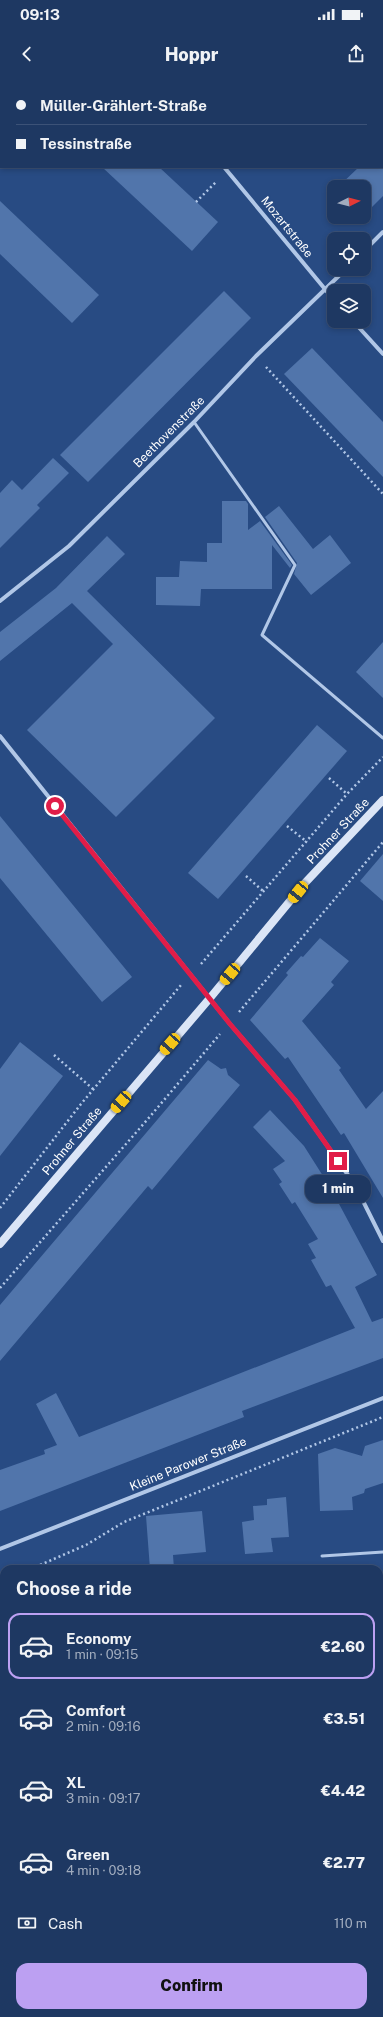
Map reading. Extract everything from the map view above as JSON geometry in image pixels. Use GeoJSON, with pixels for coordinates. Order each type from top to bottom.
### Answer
{"type":"FeatureCollection","features":[{"type":"Feature","properties":{"kind":"main road","name":"Prohner Straße"},"geometry":{"type":"LineString","coordinates":[[0,1244],[210,998],[304,884],[383,800]]}},
{"type":"Feature","properties":{"kind":"street","name":"Mozartstraße"},"geometry":{"type":"LineString","coordinates":[[226,169],[325,290]]}},
{"type":"Feature","properties":{"kind":"street"},"geometry":{"type":"LineString","coordinates":[[371,244],[383,232]]}},
{"type":"Feature","properties":{"kind":"street","name":"Beethovenstraße"},"geometry":{"type":"LineString","coordinates":[[0,601],[69,546],[194,422],[256,356],[339,276]]}},
{"type":"Feature","properties":{"kind":"street"},"geometry":{"type":"LineString","coordinates":[[359,328],[383,354]]}},
{"type":"Feature","properties":{"kind":"street"},"geometry":{"type":"LineString","coordinates":[[0,736],[100,864],[230,1024],[300,1107],[355,1185],[383,1241]]}},
{"type":"Feature","properties":{"kind":"street","name":"Kleine Parower Straße"},"geometry":{"type":"LineString","coordinates":[[0,1549],[383,1398]]}},
{"type":"Feature","properties":{"kind":"lane"},"geometry":{"type":"LineString","coordinates":[[194,422],[296,565],[262,635],[383,738]]}},
{"type":"Feature","properties":{"kind":"lane"},"geometry":{"type":"LineString","coordinates":[[322,1556],[383,1552]]}},
{"type":"Feature","properties":{"kind":"path"},"geometry":{"type":"LineString","coordinates":[[196,202],[226,169]]}},
{"type":"Feature","properties":{"kind":"path"},"geometry":{"type":"LineString","coordinates":[[256,356],[383,494]]}},
{"type":"Feature","properties":{"kind":"path"},"geometry":{"type":"LineString","coordinates":[[329,778],[347,794]]}},
{"type":"Feature","properties":{"kind":"path"},"geometry":{"type":"LineString","coordinates":[[287,826],[307,842]]}},
{"type":"Feature","properties":{"kind":"path"},"geometry":{"type":"LineString","coordinates":[[0,1288],[230,1024],[383,842]]}},
{"type":"Feature","properties":{"kind":"path"},"geometry":{"type":"LineString","coordinates":[[246,876],[263,891]]}},
{"type":"Feature","properties":{"kind":"path"},"geometry":{"type":"LineString","coordinates":[[54,1056],[93,1089]]}},
{"type":"Feature","properties":{"kind":"path"},"geometry":{"type":"LineString","coordinates":[[40,1565],[86,1545],[124,1522],[383,1417]]}},
{"type":"Feature","properties":{"kind":"building"},"geometry":{"type":"Polygon","coordinates":[[[103,168],[160,168],[218,222],[192,251],[103,168]]]}},
{"type":"Feature","properties":{"kind":"building"},"geometry":{"type":"Polygon","coordinates":[[[358,168],[383,168],[383,196],[371,208],[371,180],[345,180],[358,168]]]}},
{"type":"Feature","properties":{"kind":"building"},"geometry":{"type":"Polygon","coordinates":[[[0,201],[99,295],[72,323],[0,254],[0,201]]]}},
{"type":"Feature","properties":{"kind":"building"},"geometry":{"type":"Polygon","coordinates":[[[224,291],[251,318],[88,482],[60,455],[224,291]]]}},
{"type":"Feature","properties":{"kind":"building"},"geometry":{"type":"Polygon","coordinates":[[[312,348],[383,422],[383,477],[284,374],[312,348]]]}},
{"type":"Feature","properties":{"kind":"building"},"geometry":{"type":"Polygon","coordinates":[[[53,458],[69,473],[37,505],[40,508],[0,548],[0,493],[12,480],[22,490],[53,458]]]}},
{"type":"Feature","properties":{"kind":"building"},"geometry":{"type":"Polygon","coordinates":[[[222,501],[246,501],[248,504],[248,530],[260,521],[292,565],[290,568],[272,545],[272,589],[201,589],[200,606],[156,605],[156,577],[179,577],[180,561],[207,562],[207,543],[222,543],[222,501]]]}},
{"type":"Feature","properties":{"kind":"building"},"geometry":{"type":"Polygon","coordinates":[[[279,506],[313,549],[330,535],[351,563],[311,595],[294,574],[297,563],[265,517],[279,506]]]}},
{"type":"Feature","properties":{"kind":"building"},"geometry":{"type":"Polygon","coordinates":[[[107,536],[125,554],[87,591],[215,718],[116,817],[27,730],[113,644],[72,603],[0,661],[0,632],[56,588],[107,536]]]}},
{"type":"Feature","properties":{"kind":"building"},"geometry":{"type":"Polygon","coordinates":[[[383,642],[383,698],[356,672],[383,642]]]}},
{"type":"Feature","properties":{"kind":"building"},"geometry":{"type":"Polygon","coordinates":[[[317,725],[347,751],[218,899],[188,873],[317,725]]]}},
{"type":"Feature","properties":{"kind":"building"},"geometry":{"type":"Polygon","coordinates":[[[0,816],[132,977],[102,1002],[0,878],[0,816]]]}},
{"type":"Feature","properties":{"kind":"building"},"geometry":{"type":"Polygon","coordinates":[[[383,854],[383,901],[360,881],[383,854]]]}},
{"type":"Feature","properties":{"kind":"building"},"geometry":{"type":"Polygon","coordinates":[[[320,938],[349,961],[331,982],[334,985],[302,1021],[341,1068],[339,1070],[366,1109],[383,1091],[383,1198],[344,1133],[341,1135],[288,1057],[285,1059],[250,1020],[288,975],[286,973],[320,938]]]}},
{"type":"Feature","properties":{"kind":"building"},"geometry":{"type":"Polygon","coordinates":[[[20,1042],[63,1076],[0,1156],[0,1069],[20,1042]]]}},
{"type":"Feature","properties":{"kind":"building"},"geometry":{"type":"Polygon","coordinates":[[[208,1060],[221,1069],[226,1068],[228,1075],[240,1085],[152,1190],[148,1186],[0,1361],[0,1305],[208,1060]]]}},
{"type":"Feature","properties":{"kind":"building"},"geometry":{"type":"Polygon","coordinates":[[[270,1110],[304,1146],[330,1187],[377,1275],[355,1287],[372,1322],[383,1318],[383,1358],[242,1411],[244,1417],[0,1511],[0,1470],[45,1454],[44,1450],[57,1445],[36,1404],[56,1393],[79,1437],[355,1328],[331,1285],[326,1287],[311,1260],[316,1258],[308,1244],[318,1239],[295,1202],[292,1204],[279,1184],[282,1182],[273,1169],[285,1161],[253,1127],[270,1110]]]}},
{"type":"Feature","properties":{"kind":"building"},"geometry":{"type":"Polygon","coordinates":[[[383,1440],[383,1483],[365,1489],[364,1493],[352,1497],[353,1510],[320,1511],[318,1454],[335,1448],[362,1456],[365,1446],[383,1440]]]}},
{"type":"Feature","properties":{"kind":"building"},"geometry":{"type":"Polygon","coordinates":[[[286,1497],[289,1537],[271,1538],[273,1552],[245,1554],[242,1522],[254,1520],[253,1506],[267,1505],[267,1499],[286,1497]]]}},
{"type":"Feature","properties":{"kind":"building"},"geometry":{"type":"Polygon","coordinates":[[[202,1511],[206,1552],[173,1555],[174,1565],[150,1565],[146,1516],[202,1511]]]}},
{"type":"Feature","properties":{"kind":"route"},"geometry":{"type":"LineString","coordinates":[[55,806],[100,864],[191,974],[230,1024],[295,1100],[338,1161]]}}]}
